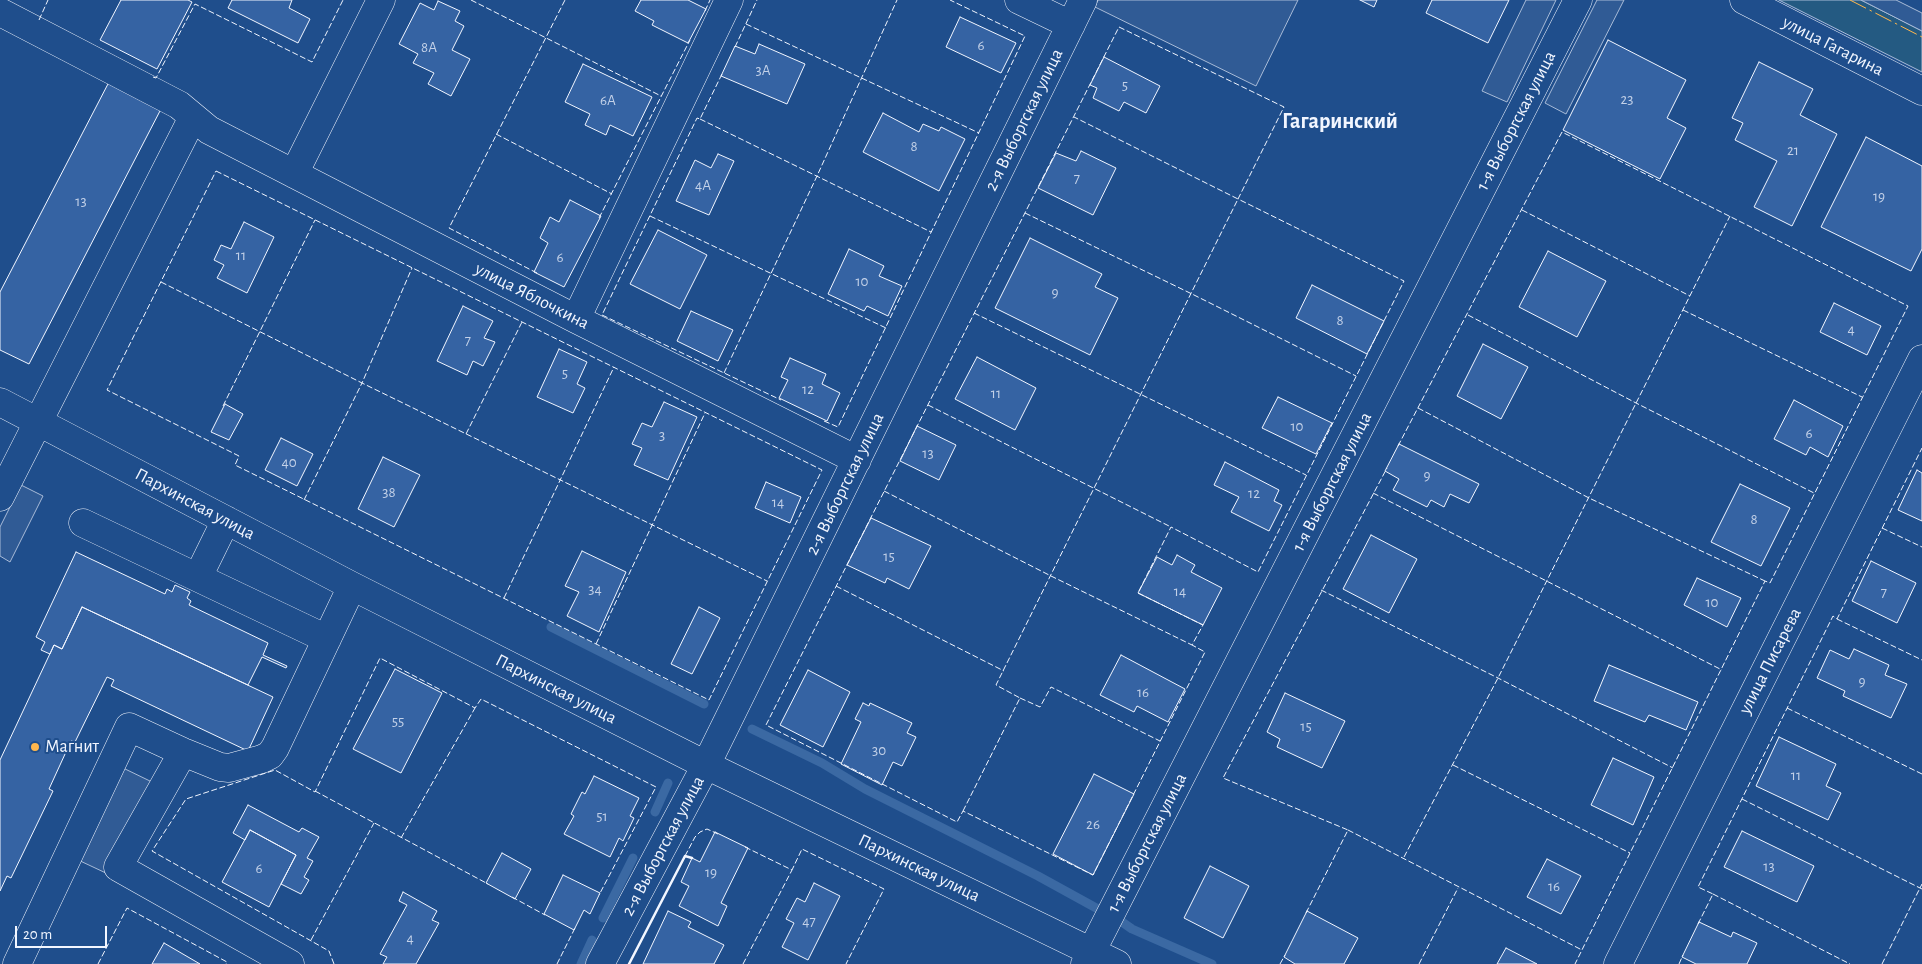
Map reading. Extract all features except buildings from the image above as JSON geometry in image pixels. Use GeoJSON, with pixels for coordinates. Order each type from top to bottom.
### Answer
{"type":"FeatureCollection","features":[{"type":"Feature","properties":{"kind":"street"},"geometry":{"type":"LineString","coordinates":[[0,8],[4,0]]}},
{"type":"Feature","properties":{"kind":"street"},"geometry":{"type":"LineString","coordinates":[[294,174],[381,0]]}},
{"type":"Feature","properties":{"kind":"street"},"geometry":{"type":"LineString","coordinates":[[576,319],[729,0]]}},
{"type":"Feature","properties":{"kind":"street"},"geometry":{"type":"LineString","coordinates":[[1019,0],[1071,25]]}},
{"type":"Feature","properties":{"kind":"street","name":"2-я Выборгская улица"},"geometry":{"type":"LineString","coordinates":[[600,964],[706,765],[1083,0]]}},
{"type":"Feature","properties":{"kind":"street","name":"1-я Выборгская улица"},"geometry":{"type":"LineString","coordinates":[[1088,958],[1578,0]]}},
{"type":"Feature","properties":{"kind":"street","name":"улица Гагарина"},"geometry":{"type":"LineString","coordinates":[[1744,0],[1922,91]]}},
{"type":"Feature","properties":{"kind":"street","name":"улица Яблочкина"},"geometry":{"type":"LineString","coordinates":[[0,12],[178,105],[201,123],[294,174],[576,319],[857,460]]}},
{"type":"Feature","properties":{"kind":"street"},"geometry":{"type":"LineString","coordinates":[[0,497],[38,422],[201,123]]}},
{"type":"Feature","properties":{"kind":"street","name":"улица Писарева"},"geometry":{"type":"LineString","coordinates":[[1618,964],[1922,359]]}},
{"type":"Feature","properties":{"kind":"street","name":"Пархинская улица"},"geometry":{"type":"LineString","coordinates":[[0,402],[352,586],[1088,958],[1117,964]]}},
{"type":"Feature","properties":{"kind":"street"},"geometry":{"type":"LineString","coordinates":[[198,577],[226,520]]}},
{"type":"Feature","properties":{"kind":"street"},"geometry":{"type":"LineString","coordinates":[[83,522],[327,639]]}},
{"type":"Feature","properties":{"kind":"street"},"geometry":{"type":"LineString","coordinates":[[17,964],[129,727],[220,767],[229,768],[270,755],[352,586]]}},
{"type":"Feature","properties":{"kind":"street"},"geometry":{"type":"LineString","coordinates":[[183,752],[118,867],[254,956],[290,964]]}},
{"type":"Feature","properties":{"kind":"shaded area"},"geometry":{"type":"Polygon","coordinates":[[[1098,0],[1298,0],[1256,86],[1095,7],[1098,0]]]}},
{"type":"Feature","properties":{"kind":"shaded area"},"geometry":{"type":"Polygon","coordinates":[[[1526,0],[1556,0],[1507,102],[1482,91],[1526,0]]]}},
{"type":"Feature","properties":{"kind":"shaded area"},"geometry":{"type":"Polygon","coordinates":[[[1597,0],[1624,0],[1566,114],[1545,103],[1597,0]]]}},
{"type":"Feature","properties":{"kind":"shaded area"},"geometry":{"type":"Polygon","coordinates":[[[1779,0],[1861,0],[1922,31],[1922,72],[1779,0]]]}},
{"type":"Feature","properties":{"kind":"shaded area"},"geometry":{"type":"Polygon","coordinates":[[[1861,0],[1896,0],[1922,13],[1922,31],[1861,0]]]}},
{"type":"Feature","properties":{"kind":"shaded area"},"geometry":{"type":"Polygon","coordinates":[[[21,485],[43,496],[10,562],[0,556],[0,527],[21,485]]]}},
{"type":"Feature","properties":{"kind":"shaded area"},"geometry":{"type":"Polygon","coordinates":[[[121,767],[152,782],[108,874],[76,859],[121,767]]]}},
{"type":"Feature","properties":{"kind":"waterway"},"geometry":{"type":"LineString","coordinates":[[551,627],[704,704]]}},
{"type":"Feature","properties":{"kind":"waterway"},"geometry":{"type":"LineString","coordinates":[[752,729],[822,763],[865,789],[1038,876],[1098,909]]}},
{"type":"Feature","properties":{"kind":"waterway"},"geometry":{"type":"LineString","coordinates":[[655,812],[668,783]]}},
{"type":"Feature","properties":{"kind":"waterway"},"geometry":{"type":"LineString","coordinates":[[603,918],[633,858]]}},
{"type":"Feature","properties":{"kind":"waterway"},"geometry":{"type":"LineString","coordinates":[[1122,922],[1132,929],[1212,964]]}},
{"type":"Feature","properties":{"kind":"waterway"},"geometry":{"type":"LineString","coordinates":[[581,964],[592,940]]}},
{"type":"Feature","properties":{"kind":"fence"},"geometry":{"type":"LineString","coordinates":[[39,20],[48,0]]}},
{"type":"Feature","properties":{"kind":"fence"},"geometry":{"type":"LineString","coordinates":[[153,77],[156,78],[195,4],[312,62],[343,0]]}},
{"type":"Feature","properties":{"kind":"fence"},"geometry":{"type":"LineString","coordinates":[[471,0],[661,96]]}},
{"type":"Feature","properties":{"kind":"fence"},"geometry":{"type":"LineString","coordinates":[[537,273],[449,228],[565,0]]}},
{"type":"Feature","properties":{"kind":"fence"},"geometry":{"type":"LineString","coordinates":[[705,11],[710,0]]}},
{"type":"Feature","properties":{"kind":"fence"},"geometry":{"type":"LineString","coordinates":[[735,47],[757,0]]}},
{"type":"Feature","properties":{"kind":"fence"},"geometry":{"type":"LineString","coordinates":[[724,373],[897,0]]}},
{"type":"Feature","properties":{"kind":"fence"},"geometry":{"type":"LineString","coordinates":[[824,421],[838,427],[1025,36],[950,0]]}},
{"type":"Feature","properties":{"kind":"fence"},"geometry":{"type":"LineString","coordinates":[[746,24],[979,133]]}},
{"type":"Feature","properties":{"kind":"fence"},"geometry":{"type":"LineString","coordinates":[[1119,27],[1284,107],[1238,199],[1404,281],[1258,572],[1171,527],[1138,593],[1203,625],[1192,645],[1205,652],[1093,875],[963,811],[957,822],[766,725],[1119,27]]}},
{"type":"Feature","properties":{"kind":"fence"},"geometry":{"type":"LineString","coordinates":[[599,218],[690,40]]}},
{"type":"Feature","properties":{"kind":"fence"},"geometry":{"type":"LineString","coordinates":[[722,74],[700,119],[697,118],[602,315],[781,400]]}},
{"type":"Feature","properties":{"kind":"fence"},"geometry":{"type":"LineString","coordinates":[[963,811],[1020,698],[996,685],[1238,199],[1074,117]]}},
{"type":"Feature","properties":{"kind":"fence"},"geometry":{"type":"LineString","coordinates":[[700,119],[931,232]]}},
{"type":"Feature","properties":{"kind":"fence"},"geometry":{"type":"LineString","coordinates":[[1398,446],[1562,132],[1908,306],[1770,583],[1765,581],[1575,964]]}},
{"type":"Feature","properties":{"kind":"fence"},"geometry":{"type":"LineString","coordinates":[[496,134],[612,194]]}},
{"type":"Feature","properties":{"kind":"fence"},"geometry":{"type":"LineString","coordinates":[[216,171],[822,470],[709,700],[235,465],[239,456],[107,390],[216,171]]}},
{"type":"Feature","properties":{"kind":"fence"},"geometry":{"type":"LineString","coordinates":[[1522,210],[1690,296]]}},
{"type":"Feature","properties":{"kind":"fence"},"geometry":{"type":"LineString","coordinates":[[1025,213],[1356,376]]}},
{"type":"Feature","properties":{"kind":"fence"},"geometry":{"type":"LineString","coordinates":[[650,216],[886,328]]}},
{"type":"Feature","properties":{"kind":"fence"},"geometry":{"type":"LineString","coordinates":[[1404,857],[1498,678],[1730,216]]}},
{"type":"Feature","properties":{"kind":"fence"},"geometry":{"type":"LineString","coordinates":[[223,406],[315,220]]}},
{"type":"Feature","properties":{"kind":"fence"},"geometry":{"type":"LineString","coordinates":[[161,282],[362,383],[412,268]]}},
{"type":"Feature","properties":{"kind":"fence"},"geometry":{"type":"LineString","coordinates":[[1683,310],[1862,397]]}},
{"type":"Feature","properties":{"kind":"fence"},"geometry":{"type":"LineString","coordinates":[[974,313],[1306,475]]}},
{"type":"Feature","properties":{"kind":"fence"},"geometry":{"type":"LineString","coordinates":[[1468,315],[1814,493]]}},
{"type":"Feature","properties":{"kind":"fence"},"geometry":{"type":"LineString","coordinates":[[466,434],[522,322]]}},
{"type":"Feature","properties":{"kind":"fence"},"geometry":{"type":"LineString","coordinates":[[504,598],[614,367]]}},
{"type":"Feature","properties":{"kind":"fence"},"geometry":{"type":"LineString","coordinates":[[304,500],[362,383],[767,581]]}},
{"type":"Feature","properties":{"kind":"fence"},"geometry":{"type":"LineString","coordinates":[[928,405],[1171,527]]}},
{"type":"Feature","properties":{"kind":"fence"},"geometry":{"type":"LineString","coordinates":[[1418,408],[1589,498],[1765,581]]}},
{"type":"Feature","properties":{"kind":"fence"},"geometry":{"type":"LineString","coordinates":[[596,644],[705,413]]}},
{"type":"Feature","properties":{"kind":"fence"},"geometry":{"type":"LineString","coordinates":[[1698,924],[1713,894],[1698,887],[1833,616],[1837,619],[1922,448]]}},
{"type":"Feature","properties":{"kind":"fence"},"geometry":{"type":"LineString","coordinates":[[1306,913],[1348,830],[1223,778],[1387,468]]}},
{"type":"Feature","properties":{"kind":"fence"},"geometry":{"type":"LineString","coordinates":[[884,491],[1192,645]]}},
{"type":"Feature","properties":{"kind":"fence"},"geometry":{"type":"LineString","coordinates":[[1373,493],[1722,670]]}},
{"type":"Feature","properties":{"kind":"fence"},"geometry":{"type":"LineString","coordinates":[[1882,528],[1922,547]]}},
{"type":"Feature","properties":{"kind":"fence"},"geometry":{"type":"LineString","coordinates":[[836,586],[1004,671]]}},
{"type":"Feature","properties":{"kind":"fence"},"geometry":{"type":"LineString","coordinates":[[1321,590],[1673,768]]}},
{"type":"Feature","properties":{"kind":"fence"},"geometry":{"type":"LineString","coordinates":[[1837,619],[1922,660]]}},
{"type":"Feature","properties":{"kind":"fence"},"geometry":{"type":"LineString","coordinates":[[334,964],[329,951],[152,851],[186,799],[275,770],[315,792],[380,658],[475,708],[481,699],[656,787],[599,895]]}},
{"type":"Feature","properties":{"kind":"fence"},"geometry":{"type":"LineString","coordinates":[[1020,698],[1040,707],[1051,687],[1160,741]]}},
{"type":"Feature","properties":{"kind":"fence"},"geometry":{"type":"LineString","coordinates":[[401,838],[475,708]]}},
{"type":"Feature","properties":{"kind":"fence"},"geometry":{"type":"LineString","coordinates":[[1787,708],[1922,774]]}},
{"type":"Feature","properties":{"kind":"fence"},"geometry":{"type":"LineString","coordinates":[[1453,765],[1630,853]]}},
{"type":"Feature","properties":{"kind":"fence"},"geometry":{"type":"LineString","coordinates":[[315,791],[488,884]]}},
{"type":"Feature","properties":{"kind":"fence"},"geometry":{"type":"LineString","coordinates":[[1742,799],[1922,889]]}},
{"type":"Feature","properties":{"kind":"fence"},"geometry":{"type":"LineString","coordinates":[[311,940],[374,823]]}},
{"type":"Feature","properties":{"kind":"fence"},"geometry":{"type":"LineString","coordinates":[[685,856],[695,837],[700,832],[707,829],[718,834]]}},
{"type":"Feature","properties":{"kind":"fence"},"geometry":{"type":"LineString","coordinates":[[1348,830],[1582,950]]}},
{"type":"Feature","properties":{"kind":"fence"},"geometry":{"type":"LineString","coordinates":[[745,847],[792,870],[802,849],[884,889],[846,964]]}},
{"type":"Feature","properties":{"kind":"fence"},"geometry":{"type":"LineString","coordinates":[[743,964],[792,870]]}},
{"type":"Feature","properties":{"kind":"fence"},"geometry":{"type":"LineString","coordinates":[[1882,964],[1922,884]]}},
{"type":"Feature","properties":{"kind":"fence"},"geometry":{"type":"LineString","coordinates":[[1419,964],[1458,888]]}},
{"type":"Feature","properties":{"kind":"fence"},"geometry":{"type":"LineString","coordinates":[[1713,894],[1850,964]]}},
{"type":"Feature","properties":{"kind":"fence"},"geometry":{"type":"LineString","coordinates":[[512,897],[545,915]]}},
{"type":"Feature","properties":{"kind":"fence"},"geometry":{"type":"LineString","coordinates":[[98,964],[127,908],[227,962],[226,964]]}},
{"type":"Feature","properties":{"kind":"fence"},"geometry":{"type":"LineString","coordinates":[[557,964],[575,928]]}},
{"type":"Feature","properties":{"kind":"fence"},"geometry":{"type":"LineString","coordinates":[[1280,964],[1285,955]]}},
{"type":"Feature","properties":{"kind":"fence"},"geometry":{"type":"LineString","coordinates":[[1679,964],[1683,955]]}},
{"type":"Feature","properties":{"kind":"wall"},"geometry":{"type":"LineString","coordinates":[[629,964],[685,856],[692,858]]}},
{"type":"Feature","properties":{"kind":"power"},"geometry":{"type":"LineString","coordinates":[[1850,0],[1922,37]]}},
{"type":"Feature","properties":{"kind":"place","name":"Магнит"},"geometry":{"type":"Point","coordinates":[35,747]}},
{"type":"Feature","properties":{"kind":"district","name":"Гагаринский"},"geometry":{"type":"Point","coordinates":[1340,121]}}]}
